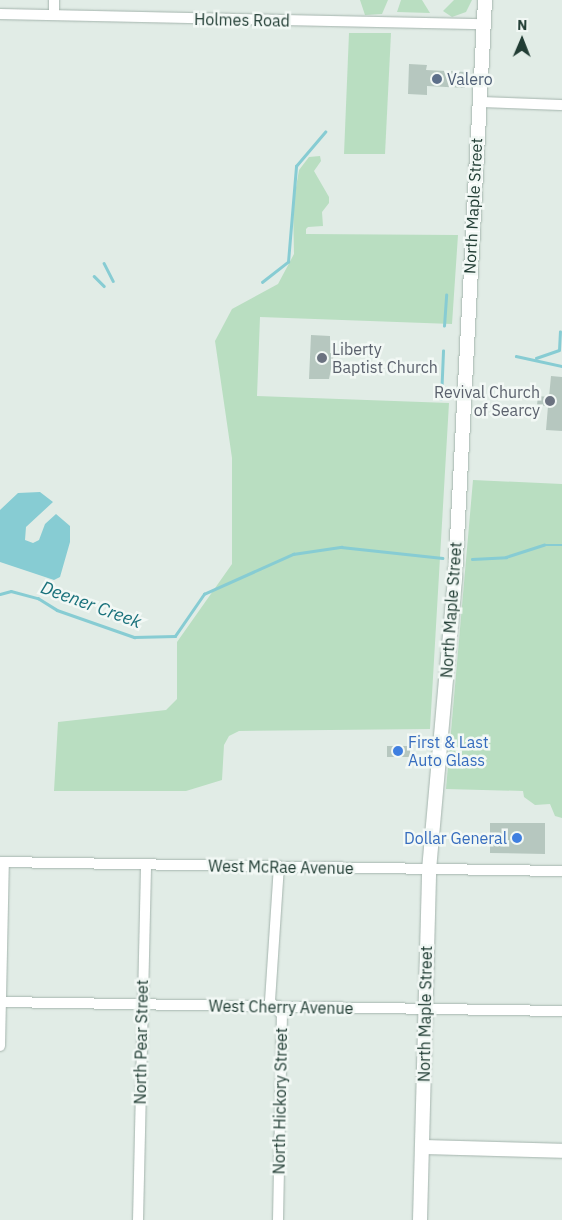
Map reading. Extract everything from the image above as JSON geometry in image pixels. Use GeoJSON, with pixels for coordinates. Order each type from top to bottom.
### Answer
{"type":"FeatureCollection","features":[{"type":"Feature","properties":{"kind":"main road","name":"North Maple Street"},"geometry":{"type":"LineString","coordinates":[[420,1220],[429,870],[455,567],[485,0]]}},
{"type":"Feature","properties":{"kind":"main road"},"geometry":{"type":"LineString","coordinates":[[422,1147],[562,1152]]}},
{"type":"Feature","properties":{"kind":"street"},"geometry":{"type":"LineString","coordinates":[[54,0],[54,15]]}},
{"type":"Feature","properties":{"kind":"street","name":"Holmes Road"},"geometry":{"type":"LineString","coordinates":[[0,14],[484,24]]}},
{"type":"Feature","properties":{"kind":"street"},"geometry":{"type":"LineString","coordinates":[[480,102],[562,105]]}},
{"type":"Feature","properties":{"kind":"street"},"geometry":{"type":"LineString","coordinates":[[0,1046],[2,862]]}},
{"type":"Feature","properties":{"kind":"street","name":"West McRae Avenue"},"geometry":{"type":"LineString","coordinates":[[2,862],[429,870],[562,870]]}},
{"type":"Feature","properties":{"kind":"street","name":"North Pear Street"},"geometry":{"type":"LineString","coordinates":[[138,1220],[141,1004],[146,865]]}},
{"type":"Feature","properties":{"kind":"street","name":"North Hickory Street"},"geometry":{"type":"LineString","coordinates":[[278,866],[270,1001],[282,1015],[278,1220]]}},
{"type":"Feature","properties":{"kind":"street","name":"West Cherry Avenue"},"geometry":{"type":"LineString","coordinates":[[1,1002],[562,1011]]}},
{"type":"Feature","properties":{"kind":"green space"},"geometry":{"type":"Polygon","coordinates":[[[360,0],[388,0],[382,14],[365,15],[360,0]]]}},
{"type":"Feature","properties":{"kind":"green space"},"geometry":{"type":"Polygon","coordinates":[[[401,0],[422,0],[430,13],[397,12],[401,0]]]}},
{"type":"Feature","properties":{"kind":"green space"},"geometry":{"type":"Polygon","coordinates":[[[454,0],[472,0],[466,12],[452,17],[443,11],[454,0]]]}},
{"type":"Feature","properties":{"kind":"green space"},"geometry":{"type":"Polygon","coordinates":[[[349,33],[391,33],[385,154],[344,154],[349,33]]]}},
{"type":"Feature","properties":{"kind":"green space"},"geometry":{"type":"Polygon","coordinates":[[[320,156],[321,161],[314,171],[329,197],[329,203],[322,212],[323,226],[308,227],[306,234],[458,235],[452,324],[260,317],[257,396],[449,403],[430,729],[239,731],[229,736],[224,745],[222,780],[186,791],[54,791],[58,722],[166,710],[177,699],[177,642],[232,564],[232,458],[215,341],[232,309],[278,284],[294,254],[293,205],[299,170],[309,157],[320,156]]]}},
{"type":"Feature","properties":{"kind":"green space"},"geometry":{"type":"Polygon","coordinates":[[[473,480],[562,484],[562,818],[555,816],[550,804],[535,805],[524,797],[523,791],[446,789],[473,480]]]}},
{"type":"Feature","properties":{"kind":"water"},"geometry":{"type":"Polygon","coordinates":[[[40,492],[53,502],[26,527],[25,540],[33,543],[39,540],[45,524],[56,514],[70,526],[70,542],[60,577],[54,580],[0,562],[0,510],[18,493],[40,492]]]}},
{"type":"Feature","properties":{"kind":"building","name":"Valero"},"geometry":{"type":"Polygon","coordinates":[[[409,64],[427,65],[426,70],[466,72],[465,88],[427,86],[427,95],[408,94],[409,64]]]}},
{"type":"Feature","properties":{"kind":"building","name":"Liberty Baptist Church"},"geometry":{"type":"Polygon","coordinates":[[[311,335],[330,336],[330,353],[334,354],[329,379],[309,379],[311,335]]]}},
{"type":"Feature","properties":{"kind":"building","name":"Revival Church of Searcy"},"geometry":{"type":"Polygon","coordinates":[[[551,376],[562,377],[562,431],[546,430],[548,406],[537,405],[538,396],[549,397],[551,376]]]}},
{"type":"Feature","properties":{"kind":"building","name":"First & Last Auto Glass"},"geometry":{"type":"Polygon","coordinates":[[[387,746],[410,746],[410,757],[387,757],[387,746]]]}},
{"type":"Feature","properties":{"kind":"building","name":"Dollar General"},"geometry":{"type":"Polygon","coordinates":[[[490,823],[545,823],[545,854],[490,853],[490,823]]]}},
{"type":"Feature","properties":{"kind":"waterway"},"geometry":{"type":"LineString","coordinates":[[262,282],[288,262],[296,166],[325,132]]}},
{"type":"Feature","properties":{"kind":"waterway"},"geometry":{"type":"LineString","coordinates":[[104,263],[113,281]]}},
{"type":"Feature","properties":{"kind":"waterway"},"geometry":{"type":"LineString","coordinates":[[94,276],[104,286]]}},
{"type":"Feature","properties":{"kind":"waterway"},"geometry":{"type":"LineString","coordinates":[[444,326],[446,295]]}},
{"type":"Feature","properties":{"kind":"waterway"},"geometry":{"type":"LineString","coordinates":[[536,358],[559,350],[560,332]]}},
{"type":"Feature","properties":{"kind":"waterway"},"geometry":{"type":"LineString","coordinates":[[441,399],[443,351]]}},
{"type":"Feature","properties":{"kind":"waterway"},"geometry":{"type":"LineString","coordinates":[[516,356],[562,366]]}},
{"type":"Feature","properties":{"kind":"waterway","name":"Deener Creek"},"geometry":{"type":"LineString","coordinates":[[472,559],[506,557],[544,545],[562,545]]}},
{"type":"Feature","properties":{"kind":"waterway","name":"Deener Creek"},"geometry":{"type":"LineString","coordinates":[[0,594],[11,591],[38,598],[57,610],[134,637],[175,636],[204,594],[293,554],[341,547],[442,558]]}},
{"type":"Feature","properties":{"kind":"place","name":"Valero"},"geometry":{"type":"Point","coordinates":[437,79]}},
{"type":"Feature","properties":{"kind":"place","name":"Liberty Baptist Church"},"geometry":{"type":"Point","coordinates":[322,358]}},
{"type":"Feature","properties":{"kind":"place","name":"Revival Church of Searcy"},"geometry":{"type":"Point","coordinates":[550,401]}},
{"type":"Feature","properties":{"kind":"place","name":"First & Last Auto Glass"},"geometry":{"type":"Point","coordinates":[398,751]}},
{"type":"Feature","properties":{"kind":"place","name":"Dollar General"},"geometry":{"type":"Point","coordinates":[517,838]}}]}
